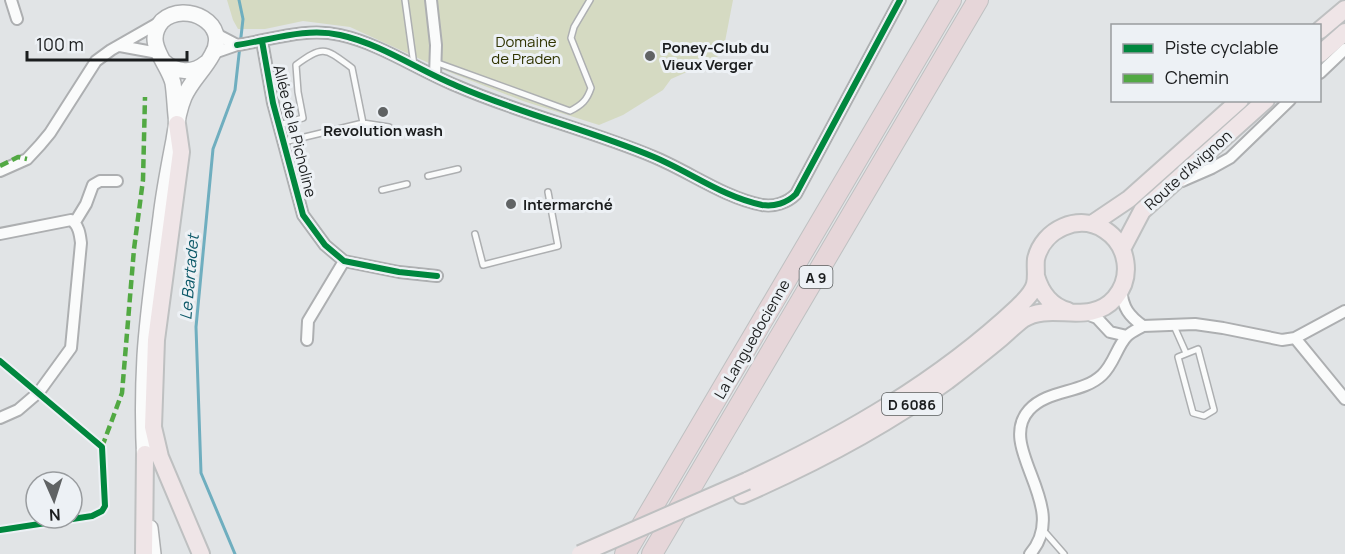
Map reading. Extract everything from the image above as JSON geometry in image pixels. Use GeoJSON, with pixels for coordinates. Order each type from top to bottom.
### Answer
{"type":"FeatureCollection","features":[{"type":"Feature","properties":{"kind":"highway","name":"La Languedocienne"},"geometry":{"type":"LineString","coordinates":[[625,554],[951,0]]}},
{"type":"Feature","properties":{"kind":"highway","name":"La Languedocienne"},"geometry":{"type":"LineString","coordinates":[[652,554],[978,0]]}},
{"type":"Feature","properties":{"kind":"main road"},"geometry":{"type":"LineString","coordinates":[[180,0],[158,28],[155,38],[159,54],[173,83],[181,152],[156,340],[153,428],[160,457],[201,554]]}},
{"type":"Feature","properties":{"kind":"main road"},"geometry":{"type":"LineString","coordinates":[[144,554],[144,390],[147,328],[165,183],[185,95],[211,57],[216,44],[216,34],[200,1]]}},
{"type":"Feature","properties":{"kind":"main road"},"geometry":{"type":"LineString","coordinates":[[1321,29],[1345,9]]}},
{"type":"Feature","properties":{"kind":"main road"},"geometry":{"type":"LineString","coordinates":[[166,18],[179,10],[198,12],[206,17]]}},
{"type":"Feature","properties":{"kind":"main road"},"geometry":{"type":"LineString","coordinates":[[1321,53],[1345,32]]}},
{"type":"Feature","properties":{"kind":"main road"},"geometry":{"type":"LineString","coordinates":[[159,54],[165,63],[183,71],[192,70],[211,57]]}},
{"type":"Feature","properties":{"kind":"main road","name":"Route d'Avignon"},"geometry":{"type":"LineString","coordinates":[[1092,224],[1129,199],[1238,102]]}},
{"type":"Feature","properties":{"kind":"main road","name":"Route d'Avignon"},"geometry":{"type":"LineString","coordinates":[[1122,249],[1142,211],[1264,102]]}},
{"type":"Feature","properties":{"kind":"main road"},"geometry":{"type":"LineString","coordinates":[[1077,223],[1092,224],[1115,237],[1122,249],[1127,270],[1121,290],[1106,306],[1080,313],[1055,305],[1040,287],[1036,276],[1036,261],[1041,247],[1050,235],[1063,226],[1077,223]]}},
{"type":"Feature","properties":{"kind":"main road","name":"D 6086"},"geometry":{"type":"LineString","coordinates":[[606,554],[744,488],[855,426],[933,377],[1024,302],[1033,288],[1036,276]]}},
{"type":"Feature","properties":{"kind":"main road","name":"D 6086"},"geometry":{"type":"LineString","coordinates":[[580,554],[806,465],[877,426],[946,381],[1024,319],[1043,312],[1080,313]]}},
{"type":"Feature","properties":{"kind":"main road"},"geometry":{"type":"LineString","coordinates":[[145,454],[153,554]]}},
{"type":"Feature","properties":{"kind":"street"},"geometry":{"type":"LineString","coordinates":[[12,0],[17,19]]}},
{"type":"Feature","properties":{"kind":"street"},"geometry":{"type":"LineString","coordinates":[[431,0],[436,45],[435,76]]}},
{"type":"Feature","properties":{"kind":"street"},"geometry":{"type":"LineString","coordinates":[[211,57],[237,45],[302,33],[343,35],[498,102],[624,144],[667,162],[729,194],[760,204],[777,204],[796,194],[900,0]]}},
{"type":"Feature","properties":{"kind":"street"},"geometry":{"type":"LineString","coordinates":[[0,171],[27,159],[34,152],[50,133],[90,68],[103,55],[166,18]]}},
{"type":"Feature","properties":{"kind":"street"},"geometry":{"type":"LineString","coordinates":[[216,34],[237,45]]}},
{"type":"Feature","properties":{"kind":"street","name":"Allée de la Picholine"},"geometry":{"type":"LineString","coordinates":[[262,40],[273,103],[303,215],[326,245],[344,261]]}},
{"type":"Feature","properties":{"kind":"street"},"geometry":{"type":"LineString","coordinates":[[120,46],[159,54]]}},
{"type":"Feature","properties":{"kind":"street"},"geometry":{"type":"LineString","coordinates":[[1321,72],[1345,49]]}},
{"type":"Feature","properties":{"kind":"street"},"geometry":{"type":"LineString","coordinates":[[1164,192],[1230,158],[1288,102]]}},
{"type":"Feature","properties":{"kind":"street"},"geometry":{"type":"LineString","coordinates":[[75,222],[86,204],[93,185],[100,181],[117,181]]}},
{"type":"Feature","properties":{"kind":"street"},"geometry":{"type":"LineString","coordinates":[[0,234],[67,220],[75,222]]}},
{"type":"Feature","properties":{"kind":"street"},"geometry":{"type":"LineString","coordinates":[[0,418],[18,410],[39,392],[71,348],[81,243],[75,222]]}},
{"type":"Feature","properties":{"kind":"street"},"geometry":{"type":"LineString","coordinates":[[307,340],[308,321],[344,261],[399,272],[437,276]]}},
{"type":"Feature","properties":{"kind":"street"},"geometry":{"type":"LineString","coordinates":[[1121,290],[1122,303],[1127,312],[1143,326]]}},
{"type":"Feature","properties":{"kind":"street"},"geometry":{"type":"LineString","coordinates":[[1030,554],[1039,540],[1044,517],[1021,443],[1023,418],[1038,401],[1091,383],[1104,374],[1127,336],[1143,326],[1195,324],[1276,340],[1295,338],[1345,311]]}},
{"type":"Feature","properties":{"kind":"street"},"geometry":{"type":"LineString","coordinates":[[1080,313],[1097,318],[1110,332],[1127,336]]}},
{"type":"Feature","properties":{"kind":"street"},"geometry":{"type":"LineString","coordinates":[[1295,338],[1345,399]]}},
{"type":"Feature","properties":{"kind":"lane"},"geometry":{"type":"LineString","coordinates":[[405,0],[414,67]]}},
{"type":"Feature","properties":{"kind":"lane"},"geometry":{"type":"LineString","coordinates":[[435,62],[570,111],[587,99],[591,88],[571,38],[574,27],[590,0]]}},
{"type":"Feature","properties":{"kind":"lane"},"geometry":{"type":"LineString","coordinates":[[279,125],[303,118],[296,64],[313,52],[329,51],[352,68],[363,123]]}},
{"type":"Feature","properties":{"kind":"lane"},"geometry":{"type":"LineString","coordinates":[[284,142],[363,123],[389,127]]}},
{"type":"Feature","properties":{"kind":"lane"},"geometry":{"type":"LineString","coordinates":[[428,176],[458,169]]}},
{"type":"Feature","properties":{"kind":"lane"},"geometry":{"type":"LineString","coordinates":[[382,190],[407,184]]}},
{"type":"Feature","properties":{"kind":"lane"},"geometry":{"type":"LineString","coordinates":[[475,234],[483,265],[558,246],[549,192]]}},
{"type":"Feature","properties":{"kind":"lane"},"geometry":{"type":"LineString","coordinates":[[1173,325],[1186,353]]}},
{"type":"Feature","properties":{"kind":"lane"},"geometry":{"type":"LineString","coordinates":[[1198,349],[1214,410],[1204,416],[1193,413],[1178,357],[1186,353],[1198,349]]}},
{"type":"Feature","properties":{"kind":"lane"},"geometry":{"type":"LineString","coordinates":[[1042,528],[1064,554]]}},
{"type":"Feature","properties":{"kind":"green space","name":"Domaine de Praden"},"geometry":{"type":"Polygon","coordinates":[[[227,0],[733,0],[723,52],[712,61],[671,79],[663,90],[623,115],[599,125],[523,101],[444,70],[350,27],[303,21],[265,29],[238,29],[227,0]]]}},
{"type":"Feature","properties":{"kind":"waterway","name":"Le Bartadet"},"geometry":{"type":"LineString","coordinates":[[235,554],[201,473],[196,327],[213,149],[235,90],[243,19],[239,0]]}},
{"type":"Feature","properties":{"kind":"marked path"},"geometry":{"type":"LineString","coordinates":[[102,447],[122,393],[134,249],[143,180],[145,97]]}},
{"type":"Feature","properties":{"kind":"marked path"},"geometry":{"type":"LineString","coordinates":[[0,166],[18,157],[27,159]]}},
{"type":"Feature","properties":{"kind":"cycle path"},"geometry":{"type":"LineString","coordinates":[[237,45],[314,32],[355,39],[481,96],[630,147],[734,196],[762,205],[771,205],[780,204],[796,194],[900,0]]}},
{"type":"Feature","properties":{"kind":"cycle path"},"geometry":{"type":"LineString","coordinates":[[262,41],[273,103],[303,215],[325,245],[344,261],[399,272],[437,276]]}},
{"type":"Feature","properties":{"kind":"cycle path"},"geometry":{"type":"LineString","coordinates":[[0,361],[102,447],[105,506],[102,511],[92,516],[0,530]]}},
{"type":"Feature","properties":{"kind":"place","name":"Poney-Club du Vieux Verger"},"geometry":{"type":"Point","coordinates":[650,56]}},
{"type":"Feature","properties":{"kind":"place","name":"Revolution wash"},"geometry":{"type":"Point","coordinates":[383,112]}},
{"type":"Feature","properties":{"kind":"place","name":"Intermarché"},"geometry":{"type":"Point","coordinates":[511,204]}}]}
